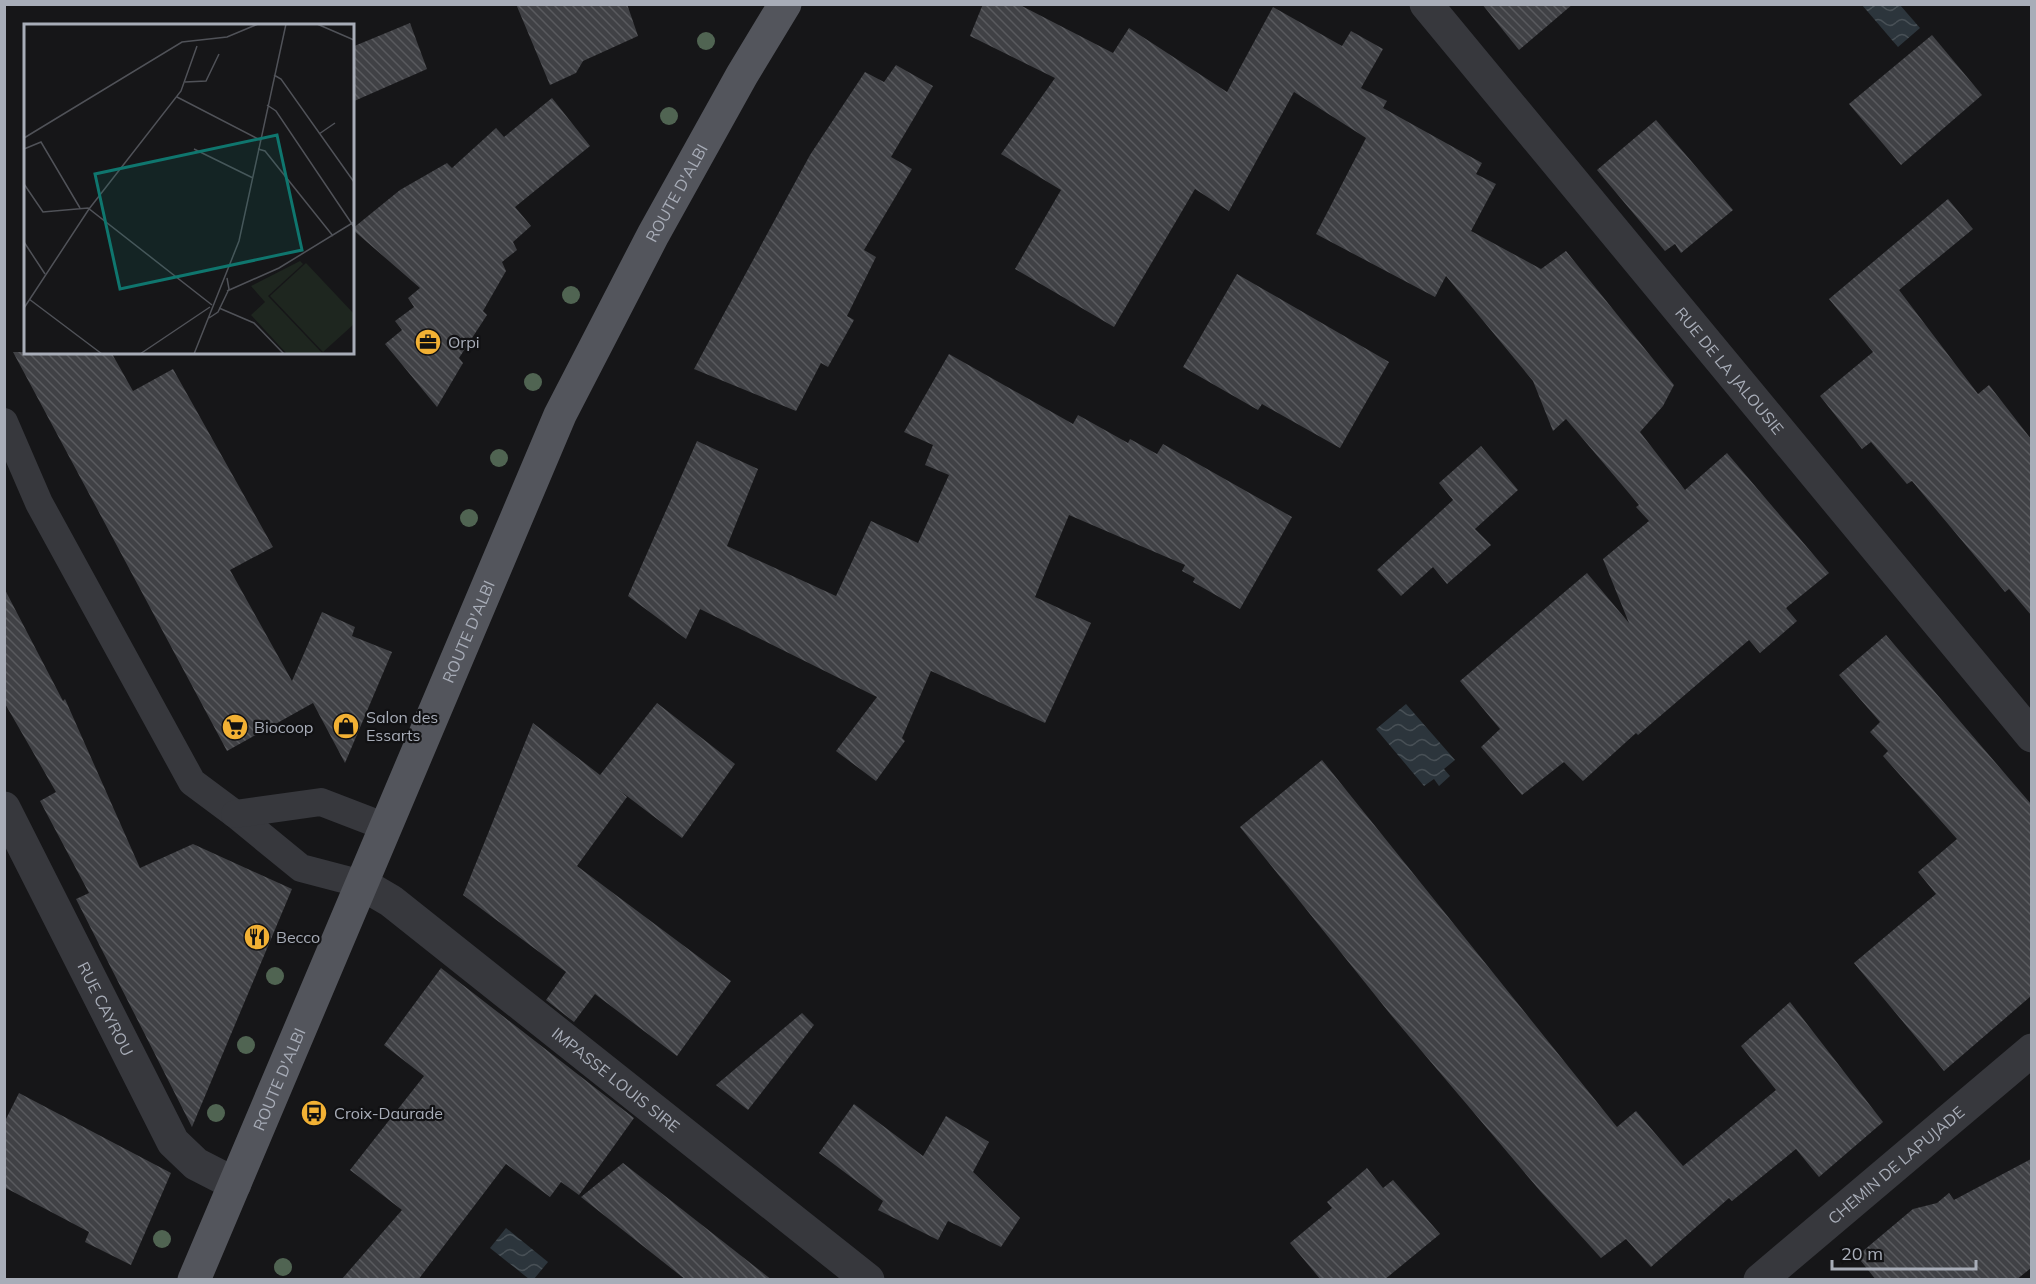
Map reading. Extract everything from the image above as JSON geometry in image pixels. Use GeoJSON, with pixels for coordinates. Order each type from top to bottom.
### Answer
{"type":"FeatureCollection","features":[{"type":"Feature","properties":{"kind":"main road","name":"ROUTE D'ALBI"},"geometry":{"type":"LineString","coordinates":[[200,1277],[235,1184],[560,415],[653,235],[742,75],[785,4]]}},
{"type":"Feature","properties":{"kind":"street","name":"RUE DE LA JALOUSIE"},"geometry":{"type":"LineString","coordinates":[[1426,4],[2031,736]]}},
{"type":"Feature","properties":{"kind":"street","name":"RUE CAYROU"},"geometry":{"type":"LineString","coordinates":[[4,808],[173,1142],[195,1164],[235,1184]]}},
{"type":"Feature","properties":{"kind":"street","name":"IMPASSE LOUIS SIRE"},"geometry":{"type":"LineString","coordinates":[[362,884],[391,901],[868,1280]]}},
{"type":"Feature","properties":{"kind":"street","name":"CHEMIN DE LAPUJADE"},"geometry":{"type":"LineString","coordinates":[[1760,1280],[2031,1050]]}},
{"type":"Feature","properties":{"kind":"lane"},"geometry":{"type":"LineString","coordinates":[[4,422],[39,503],[192,782],[301,868],[362,884]]}},
{"type":"Feature","properties":{"kind":"lane"},"geometry":{"type":"LineString","coordinates":[[235,814],[321,802],[386,827]]}},
{"type":"Feature","properties":{"kind":"water"},"geometry":{"type":"Polygon","coordinates":[[[1862,5],[1900,5],[1920,28],[1898,47],[1862,5]]]}},
{"type":"Feature","properties":{"kind":"water"},"geometry":{"type":"Polygon","coordinates":[[[1406,704],[1455,760],[1444,769],[1450,776],[1439,786],[1434,779],[1424,786],[1376,729],[1406,704]]]}},
{"type":"Feature","properties":{"kind":"water"},"geometry":{"type":"Polygon","coordinates":[[[506,1228],[548,1262],[534,1279],[529,1279],[490,1248],[506,1228]]]}},
{"type":"Feature","properties":{"kind":"building"},"geometry":{"type":"Polygon","coordinates":[[[516,4],[627,4],[638,36],[583,61],[576,73],[550,85],[516,4]]]}},
{"type":"Feature","properties":{"kind":"building"},"geometry":{"type":"Polygon","coordinates":[[[983,4],[1018,4],[1113,53],[1129,28],[1227,92],[1273,7],[1342,46],[1351,31],[1383,49],[1361,88],[1387,101],[1383,108],[1482,163],[1476,174],[1496,184],[1471,231],[1541,269],[1566,251],[1674,385],[1663,406],[1640,432],[1685,490],[1727,453],[1829,573],[1786,608],[1797,621],[1760,653],[1749,640],[1638,735],[1636,733],[1583,781],[1564,762],[1522,795],[1481,747],[1500,729],[1460,681],[1587,573],[1629,623],[1603,559],[1649,521],[1636,507],[1639,505],[1566,419],[1553,431],[1533,381],[1446,276],[1435,297],[1316,234],[1366,138],[1294,92],[1229,211],[1195,189],[1114,327],[1015,269],[1061,190],[1001,154],[1055,78],[970,36],[983,4]]]}},
{"type":"Feature","properties":{"kind":"building"},"geometry":{"type":"Polygon","coordinates":[[[1482,4],[1573,4],[1519,50],[1482,4]]]}},
{"type":"Feature","properties":{"kind":"building"},"geometry":{"type":"Polygon","coordinates":[[[410,23],[427,69],[354,101],[354,46],[410,23]]]}},
{"type":"Feature","properties":{"kind":"building"},"geometry":{"type":"Polygon","coordinates":[[[1932,35],[1982,95],[1901,165],[1849,104],[1932,35]]]}},
{"type":"Feature","properties":{"kind":"building"},"geometry":{"type":"Polygon","coordinates":[[[896,65],[933,86],[891,157],[912,169],[864,250],[876,257],[847,316],[854,320],[828,367],[821,363],[796,411],[694,369],[810,155],[865,72],[884,82],[896,65]]]}},
{"type":"Feature","properties":{"kind":"building"},"geometry":{"type":"Polygon","coordinates":[[[552,98],[590,146],[515,207],[531,226],[513,242],[517,250],[502,262],[506,271],[483,311],[487,315],[459,358],[463,363],[437,407],[385,344],[402,330],[395,321],[414,307],[408,298],[420,288],[354,231],[354,227],[400,190],[447,163],[452,168],[496,128],[504,137],[552,98]]]}},
{"type":"Feature","properties":{"kind":"building"},"geometry":{"type":"Polygon","coordinates":[[[1656,120],[1733,210],[1681,253],[1675,244],[1665,251],[1597,170],[1656,120]]]}},
{"type":"Feature","properties":{"kind":"building"},"geometry":{"type":"Polygon","coordinates":[[[1948,199],[1973,229],[1899,290],[1978,394],[1989,385],[2031,439],[2031,615],[2009,589],[2005,592],[1912,481],[1907,484],[1871,442],[1862,449],[1820,396],[1873,352],[1829,299],[1948,199]]]}},
{"type":"Feature","properties":{"kind":"building"},"geometry":{"type":"Polygon","coordinates":[[[1237,274],[1389,362],[1340,448],[1262,404],[1258,410],[1183,367],[1237,274]]]}},
{"type":"Feature","properties":{"kind":"building"},"geometry":{"type":"Polygon","coordinates":[[[13,352],[112,354],[133,391],[173,369],[273,547],[230,570],[292,681],[322,612],[355,627],[352,636],[392,652],[345,763],[313,703],[227,751],[13,352]]]}},
{"type":"Feature","properties":{"kind":"building"},"geometry":{"type":"Polygon","coordinates":[[[949,354],[1073,424],[1078,415],[1128,443],[1130,439],[1157,454],[1163,444],[1292,517],[1240,609],[1193,582],[1195,578],[1182,571],[1185,565],[1069,515],[1035,597],[1091,623],[1045,723],[931,671],[902,738],[905,741],[876,781],[836,751],[877,697],[700,609],[686,639],[628,596],[697,441],[758,469],[727,546],[836,596],[871,521],[918,543],[949,475],[925,465],[933,445],[904,432],[949,354]]]}},
{"type":"Feature","properties":{"kind":"building"},"geometry":{"type":"Polygon","coordinates":[[[1481,446],[1518,490],[1475,529],[1491,545],[1447,584],[1433,567],[1401,596],[1377,570],[1453,500],[1439,483],[1481,446]]]}},
{"type":"Feature","properties":{"kind":"building"},"geometry":{"type":"Polygon","coordinates":[[[4,588],[63,701],[65,699],[140,868],[193,844],[292,889],[192,1127],[76,899],[89,893],[40,801],[56,792],[4,702],[4,588]]]}},
{"type":"Feature","properties":{"kind":"building"},"geometry":{"type":"Polygon","coordinates":[[[1886,635],[2031,804],[2031,996],[1944,1071],[1854,963],[1936,894],[1918,872],[1957,839],[1883,756],[1888,751],[1870,732],[1880,722],[1839,675],[1886,635]]]}},
{"type":"Feature","properties":{"kind":"building"},"geometry":{"type":"Polygon","coordinates":[[[657,703],[735,764],[682,838],[615,787],[627,797],[577,866],[731,981],[677,1056],[595,994],[574,1022],[546,1000],[566,972],[463,895],[533,723],[600,775],[657,703]]]}},
{"type":"Feature","properties":{"kind":"building"},"geometry":{"type":"Polygon","coordinates":[[[1322,760],[1617,1127],[1636,1111],[1683,1166],[1776,1090],[1741,1046],[1790,1002],[1883,1122],[1819,1177],[1796,1149],[1732,1201],[1729,1198],[1651,1267],[1626,1239],[1601,1258],[1541,1192],[1391,1015],[1240,827],[1322,760]]]}},
{"type":"Feature","properties":{"kind":"building"},"geometry":{"type":"Polygon","coordinates":[[[441,968],[634,1118],[579,1195],[561,1182],[550,1197],[506,1164],[418,1280],[341,1280],[402,1210],[350,1170],[424,1076],[384,1045],[441,968]]]}},
{"type":"Feature","properties":{"kind":"building"},"geometry":{"type":"Polygon","coordinates":[[[802,1013],[814,1025],[748,1110],[716,1085],[802,1013]]]}},
{"type":"Feature","properties":{"kind":"building"},"geometry":{"type":"Polygon","coordinates":[[[19,1093],[171,1173],[131,1265],[85,1242],[89,1232],[4,1187],[4,1123],[19,1093]]]}},
{"type":"Feature","properties":{"kind":"building"},"geometry":{"type":"Polygon","coordinates":[[[854,1104],[923,1156],[946,1116],[989,1142],[973,1172],[1020,1218],[1001,1247],[948,1221],[938,1240],[878,1210],[883,1201],[819,1153],[854,1104]]]}},
{"type":"Feature","properties":{"kind":"building"},"geometry":{"type":"Polygon","coordinates":[[[2031,1159],[2031,1268],[2016,1280],[1876,1280],[1857,1256],[1913,1209],[1937,1203],[1949,1193],[1954,1200],[2031,1159]]]}},
{"type":"Feature","properties":{"kind":"building"},"geometry":{"type":"Polygon","coordinates":[[[623,1163],[772,1280],[686,1280],[581,1197],[623,1163]]]}},
{"type":"Feature","properties":{"kind":"building"},"geometry":{"type":"Polygon","coordinates":[[[1367,1168],[1383,1188],[1393,1180],[1440,1234],[1384,1280],[1321,1280],[1290,1243],[1332,1208],[1327,1202],[1367,1168]]]}},
{"type":"Feature","properties":{"kind":"place","name":"Orpi"},"geometry":{"type":"Point","coordinates":[428,342]}},
{"type":"Feature","properties":{"kind":"place","name":"Salon des Essarts"},"geometry":{"type":"Point","coordinates":[346,726]}},
{"type":"Feature","properties":{"kind":"place","name":"Biocoop"},"geometry":{"type":"Point","coordinates":[235,727]}},
{"type":"Feature","properties":{"kind":"place","name":"Becco"},"geometry":{"type":"Point","coordinates":[257,937]}},
{"type":"Feature","properties":{"kind":"place","name":"Croix-Daurade"},"geometry":{"type":"Point","coordinates":[314,1113]}}]}
